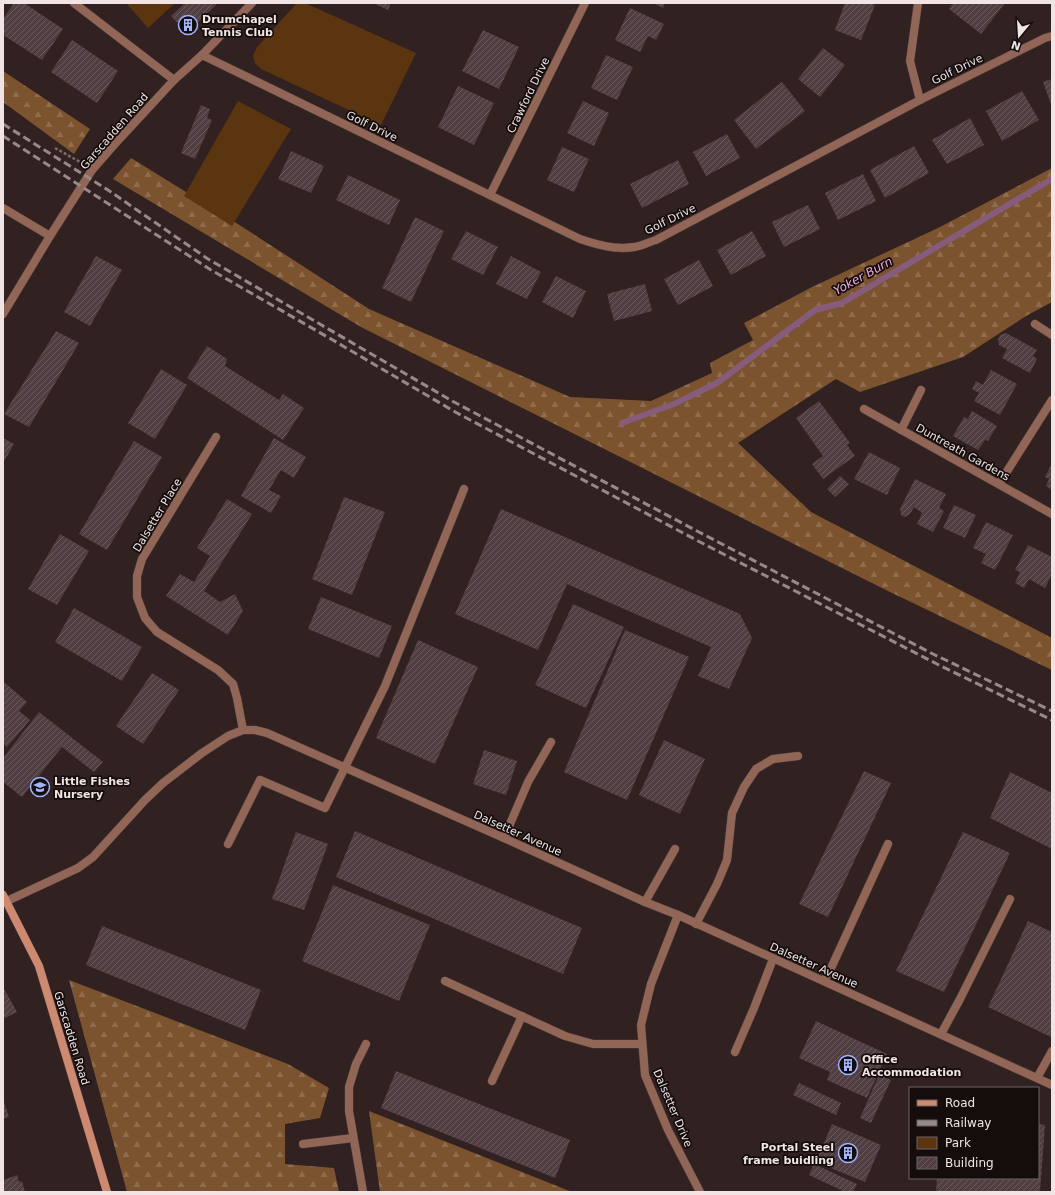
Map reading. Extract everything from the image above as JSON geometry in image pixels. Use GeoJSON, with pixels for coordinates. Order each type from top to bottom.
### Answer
{"type":"FeatureCollection","features":[{"type":"Feature","properties":{"kind":"street"},"geometry":{"type":"LineString","coordinates":[[74,3],[174,80]]}},
{"type":"Feature","properties":{"kind":"street","name":"Garscadden Road"},"geometry":{"type":"LineString","coordinates":[[3,314],[92,170],[174,80],[202,56],[252,3]]}},
{"type":"Feature","properties":{"kind":"street","name":"Crawford Drive"},"geometry":{"type":"LineString","coordinates":[[490,195],[585,3]]}},
{"type":"Feature","properties":{"kind":"street"},"geometry":{"type":"LineString","coordinates":[[918,3],[910,61],[920,100]]}},
{"type":"Feature","properties":{"kind":"street","name":"Golf Drive"},"geometry":{"type":"LineString","coordinates":[[202,56],[580,239],[600,246],[634,247],[662,236],[920,100],[1052,36]]}},
{"type":"Feature","properties":{"kind":"street"},"geometry":{"type":"LineString","coordinates":[[3,208],[50,236]]}},
{"type":"Feature","properties":{"kind":"street"},"geometry":{"type":"LineString","coordinates":[[1035,324],[1052,334]]}},
{"type":"Feature","properties":{"kind":"street"},"geometry":{"type":"LineString","coordinates":[[901,430],[922,390]]}},
{"type":"Feature","properties":{"kind":"street"},"geometry":{"type":"LineString","coordinates":[[999,484],[1052,400]]}},
{"type":"Feature","properties":{"kind":"street","name":"Duntreath Gardens"},"geometry":{"type":"LineString","coordinates":[[864,409],[1052,514]]}},
{"type":"Feature","properties":{"kind":"street","name":"Dalsetter Place"},"geometry":{"type":"LineString","coordinates":[[216,437],[142,560],[137,576],[137,597],[145,618],[157,632],[218,670],[233,684],[243,730]]}},
{"type":"Feature","properties":{"kind":"street"},"geometry":{"type":"LineString","coordinates":[[228,844],[260,780],[325,808],[385,686],[464,489]]}},
{"type":"Feature","properties":{"kind":"street","name":"Dalsetter Avenue"},"geometry":{"type":"LineString","coordinates":[[5,898],[78,868],[93,857],[145,800],[163,783],[208,748],[228,736],[243,730],[255,730],[267,733],[345,767],[645,902],[678,915],[1052,1085]]}},
{"type":"Feature","properties":{"kind":"street"},"geometry":{"type":"LineString","coordinates":[[504,838],[528,782],[551,742]]}},
{"type":"Feature","properties":{"kind":"street"},"geometry":{"type":"LineString","coordinates":[[696,924],[717,884],[727,860],[732,814],[744,787],[756,769],[773,759],[798,756]]}},
{"type":"Feature","properties":{"kind":"street"},"geometry":{"type":"LineString","coordinates":[[824,981],[888,844]]}},
{"type":"Feature","properties":{"kind":"street"},"geometry":{"type":"LineString","coordinates":[[645,902],[675,849]]}},
{"type":"Feature","properties":{"kind":"street","name":"Garscadden Road"},"geometry":{"type":"LineString","coordinates":[[5,898],[39,966],[106,1192]]}},
{"type":"Feature","properties":{"kind":"street"},"geometry":{"type":"LineString","coordinates":[[941,1034],[1010,899]]}},
{"type":"Feature","properties":{"kind":"street","name":"Dalsetter Drive"},"geometry":{"type":"LineString","coordinates":[[678,915],[651,984],[641,1025],[642,1044],[645,1075],[668,1130],[700,1192]]}},
{"type":"Feature","properties":{"kind":"street"},"geometry":{"type":"LineString","coordinates":[[735,1052],[773,959]]}},
{"type":"Feature","properties":{"kind":"street"},"geometry":{"type":"LineString","coordinates":[[445,981],[565,1036],[592,1044],[642,1044]]}},
{"type":"Feature","properties":{"kind":"street"},"geometry":{"type":"LineString","coordinates":[[492,1080],[522,1016]]}},
{"type":"Feature","properties":{"kind":"street"},"geometry":{"type":"LineString","coordinates":[[363,1192],[349,1111],[349,1087],[356,1064],[366,1044]]}},
{"type":"Feature","properties":{"kind":"street"},"geometry":{"type":"LineString","coordinates":[[1037,1078],[1052,1051]]}},
{"type":"Feature","properties":{"kind":"street"},"geometry":{"type":"LineString","coordinates":[[303,1144],[353,1138]]}},
{"type":"Feature","properties":{"kind":"path"},"geometry":{"type":"LineString","coordinates":[[55,148],[92,170]]}},
{"type":"Feature","properties":{"kind":"green space"},"geometry":{"type":"Polygon","coordinates":[[[126,3],[175,3],[148,28],[126,3]]]}},
{"type":"Feature","properties":{"kind":"green space"},"geometry":{"type":"Polygon","coordinates":[[[297,3],[305,3],[416,53],[381,125],[261,69],[255,63],[253,56],[257,47],[297,3]]]}},
{"type":"Feature","properties":{"kind":"green space"},"geometry":{"type":"Polygon","coordinates":[[[3,71],[90,129],[74,154],[3,102],[3,71]]]}},
{"type":"Feature","properties":{"kind":"green space"},"geometry":{"type":"Polygon","coordinates":[[[238,101],[291,129],[232,226],[184,196],[238,101]]]}},
{"type":"Feature","properties":{"kind":"green space"},"geometry":{"type":"Polygon","coordinates":[[[131,158],[241,226],[369,309],[570,397],[651,401],[712,373],[710,363],[753,340],[744,323],[812,287],[938,228],[1052,168],[1052,302],[1026,316],[963,357],[860,392],[836,379],[738,443],[811,512],[1052,638],[1052,670],[888,591],[361,327],[113,179],[131,158]]]}},
{"type":"Feature","properties":{"kind":"green space"},"geometry":{"type":"Polygon","coordinates":[[[69,980],[288,1064],[329,1088],[320,1118],[285,1124],[285,1164],[334,1168],[339,1192],[127,1192],[69,980]]]}},
{"type":"Feature","properties":{"kind":"green space"},"geometry":{"type":"Polygon","coordinates":[[[369,1111],[572,1192],[380,1192],[369,1111]]]}},
{"type":"Feature","properties":{"kind":"building"},"geometry":{"type":"Polygon","coordinates":[[[14,3],[24,3],[63,29],[42,60],[3,35],[3,19],[14,3]]]}},
{"type":"Feature","properties":{"kind":"building","name":"Drumchapel Tennis Club"},"geometry":{"type":"Polygon","coordinates":[[[185,3],[218,3],[187,33],[171,16],[185,3]]]}},
{"type":"Feature","properties":{"kind":"building"},"geometry":{"type":"Polygon","coordinates":[[[373,3],[391,3],[388,10],[373,3]]]}},
{"type":"Feature","properties":{"kind":"building"},"geometry":{"type":"Polygon","coordinates":[[[653,3],[665,3],[663,8],[653,3]]]}},
{"type":"Feature","properties":{"kind":"building"},"geometry":{"type":"Polygon","coordinates":[[[845,3],[870,3],[875,5],[861,40],[835,30],[845,3]]]}},
{"type":"Feature","properties":{"kind":"building"},"geometry":{"type":"Polygon","coordinates":[[[953,3],[1005,3],[981,34],[949,9],[953,3]]]}},
{"type":"Feature","properties":{"kind":"building"},"geometry":{"type":"Polygon","coordinates":[[[630,8],[664,24],[656,40],[648,36],[640,52],[615,40],[630,8]]]}},
{"type":"Feature","properties":{"kind":"building"},"geometry":{"type":"Polygon","coordinates":[[[483,30],[519,47],[499,89],[462,71],[483,30]]]}},
{"type":"Feature","properties":{"kind":"building"},"geometry":{"type":"Polygon","coordinates":[[[72,40],[118,71],[97,103],[51,72],[72,40]]]}},
{"type":"Feature","properties":{"kind":"building"},"geometry":{"type":"Polygon","coordinates":[[[823,48],[845,65],[820,97],[798,79],[823,48]]]}},
{"type":"Feature","properties":{"kind":"building"},"geometry":{"type":"Polygon","coordinates":[[[606,55],[633,67],[617,100],[591,88],[606,55]]]}},
{"type":"Feature","properties":{"kind":"building"},"geometry":{"type":"Polygon","coordinates":[[[1052,79],[1052,107],[1043,82],[1052,79]]]}},
{"type":"Feature","properties":{"kind":"building"},"geometry":{"type":"Polygon","coordinates":[[[782,82],[805,111],[756,149],[734,120],[782,82]]]}},
{"type":"Feature","properties":{"kind":"building"},"geometry":{"type":"Polygon","coordinates":[[[458,86],[494,103],[474,145],[438,127],[458,86]]]}},
{"type":"Feature","properties":{"kind":"building"},"geometry":{"type":"Polygon","coordinates":[[[1022,91],[1039,120],[1002,141],[986,111],[1022,91]]]}},
{"type":"Feature","properties":{"kind":"building"},"geometry":{"type":"Polygon","coordinates":[[[583,101],[609,113],[594,146],[567,133],[583,101]]]}},
{"type":"Feature","properties":{"kind":"building"},"geometry":{"type":"Polygon","coordinates":[[[201,105],[210,109],[207,118],[212,120],[195,159],[181,153],[201,105]]]}},
{"type":"Feature","properties":{"kind":"building"},"geometry":{"type":"Polygon","coordinates":[[[970,118],[984,145],[947,164],[932,140],[970,118]]]}},
{"type":"Feature","properties":{"kind":"building"},"geometry":{"type":"Polygon","coordinates":[[[727,134],[740,158],[706,176],[693,152],[727,134]]]}},
{"type":"Feature","properties":{"kind":"building"},"geometry":{"type":"Polygon","coordinates":[[[914,146],[929,173],[885,198],[870,170],[914,146]]]}},
{"type":"Feature","properties":{"kind":"building"},"geometry":{"type":"Polygon","coordinates":[[[562,147],[589,159],[574,192],[547,180],[562,147]]]}},
{"type":"Feature","properties":{"kind":"building"},"geometry":{"type":"Polygon","coordinates":[[[291,151],[324,166],[311,193],[278,179],[291,151]]]}},
{"type":"Feature","properties":{"kind":"building"},"geometry":{"type":"Polygon","coordinates":[[[678,160],[689,184],[642,208],[630,184],[678,160]]]}},
{"type":"Feature","properties":{"kind":"building"},"geometry":{"type":"Polygon","coordinates":[[[863,174],[876,201],[838,220],[825,193],[863,174]]]}},
{"type":"Feature","properties":{"kind":"building"},"geometry":{"type":"Polygon","coordinates":[[[348,175],[400,200],[389,225],[336,200],[348,175]]]}},
{"type":"Feature","properties":{"kind":"building"},"geometry":{"type":"Polygon","coordinates":[[[808,205],[820,229],[784,247],[772,222],[808,205]]]}},
{"type":"Feature","properties":{"kind":"building"},"geometry":{"type":"Polygon","coordinates":[[[415,217],[444,231],[411,302],[382,288],[415,217]]]}},
{"type":"Feature","properties":{"kind":"building"},"geometry":{"type":"Polygon","coordinates":[[[466,231],[498,247],[483,275],[451,259],[466,231]]]}},
{"type":"Feature","properties":{"kind":"building"},"geometry":{"type":"Polygon","coordinates":[[[752,231],[766,256],[731,275],[717,250],[752,231]]]}},
{"type":"Feature","properties":{"kind":"building"},"geometry":{"type":"Polygon","coordinates":[[[96,256],[122,270],[90,326],[64,312],[96,256]]]}},
{"type":"Feature","properties":{"kind":"building"},"geometry":{"type":"Polygon","coordinates":[[[511,256],[541,272],[527,299],[496,284],[511,256]]]}},
{"type":"Feature","properties":{"kind":"building"},"geometry":{"type":"Polygon","coordinates":[[[699,260],[713,286],[678,305],[664,279],[699,260]]]}},
{"type":"Feature","properties":{"kind":"building"},"geometry":{"type":"Polygon","coordinates":[[[556,276],[586,291],[573,318],[542,302],[556,276]]]}},
{"type":"Feature","properties":{"kind":"building"},"geometry":{"type":"Polygon","coordinates":[[[645,284],[652,311],[614,321],[607,294],[645,284]]]}},
{"type":"Feature","properties":{"kind":"building"},"geometry":{"type":"Polygon","coordinates":[[[56,331],[79,343],[29,427],[4,414],[56,331]]]}},
{"type":"Feature","properties":{"kind":"building"},"geometry":{"type":"Polygon","coordinates":[[[1006,333],[1037,350],[1033,356],[1037,359],[1030,373],[1002,358],[1007,349],[999,345],[998,340],[1000,335],[1006,333]]]}},
{"type":"Feature","properties":{"kind":"building"},"geometry":{"type":"Polygon","coordinates":[[[207,346],[227,359],[225,366],[279,400],[283,394],[304,408],[283,440],[187,378],[207,346]]]}},
{"type":"Feature","properties":{"kind":"building"},"geometry":{"type":"Polygon","coordinates":[[[161,369],[187,385],[155,439],[128,423],[161,369]]]}},
{"type":"Feature","properties":{"kind":"building"},"geometry":{"type":"Polygon","coordinates":[[[991,370],[1017,384],[1000,415],[974,401],[979,393],[972,389],[976,381],[983,385],[991,370]]]}},
{"type":"Feature","properties":{"kind":"building"},"geometry":{"type":"Polygon","coordinates":[[[819,401],[850,443],[847,445],[855,456],[823,479],[812,464],[823,456],[796,418],[819,401]]]}},
{"type":"Feature","properties":{"kind":"building"},"geometry":{"type":"Polygon","coordinates":[[[972,411],[997,426],[988,441],[985,440],[978,450],[953,436],[964,417],[968,419],[972,411]]]}},
{"type":"Feature","properties":{"kind":"building"},"geometry":{"type":"Polygon","coordinates":[[[3,438],[14,444],[3,463],[3,438]]]}},
{"type":"Feature","properties":{"kind":"building"},"geometry":{"type":"Polygon","coordinates":[[[274,438],[306,457],[294,478],[281,470],[269,490],[281,496],[271,513],[241,496],[274,438]]]}},
{"type":"Feature","properties":{"kind":"building"},"geometry":{"type":"Polygon","coordinates":[[[134,441],[162,457],[107,550],[79,534],[134,441]]]}},
{"type":"Feature","properties":{"kind":"building"},"geometry":{"type":"Polygon","coordinates":[[[869,452],[900,468],[887,495],[854,479],[869,452]]]}},
{"type":"Feature","properties":{"kind":"building"},"geometry":{"type":"Polygon","coordinates":[[[1052,463],[1052,490],[1046,486],[1049,479],[1045,477],[1052,463]]]}},
{"type":"Feature","properties":{"kind":"building"},"geometry":{"type":"Polygon","coordinates":[[[840,476],[849,484],[835,497],[827,489],[840,476]]]}},
{"type":"Feature","properties":{"kind":"building"},"geometry":{"type":"Polygon","coordinates":[[[915,479],[946,494],[939,508],[944,511],[933,532],[917,524],[922,513],[914,507],[910,514],[905,517],[901,515],[900,509],[915,479]]]}},
{"type":"Feature","properties":{"kind":"building"},"geometry":{"type":"Polygon","coordinates":[[[344,497],[385,512],[352,595],[312,579],[344,497]]]}},
{"type":"Feature","properties":{"kind":"building"},"geometry":{"type":"Polygon","coordinates":[[[227,499],[252,514],[204,591],[220,602],[235,594],[243,611],[228,635],[166,596],[180,574],[194,582],[210,556],[197,548],[227,499]]]}},
{"type":"Feature","properties":{"kind":"building"},"geometry":{"type":"Polygon","coordinates":[[[954,505],[976,515],[965,538],[943,528],[954,505]]]}},
{"type":"Feature","properties":{"kind":"building"},"geometry":{"type":"Polygon","coordinates":[[[501,509],[740,614],[752,638],[729,689],[698,676],[711,647],[567,584],[538,650],[455,614],[501,509]]]}},
{"type":"Feature","properties":{"kind":"building"},"geometry":{"type":"Polygon","coordinates":[[[986,522],[1013,535],[995,570],[981,563],[986,554],[973,548],[986,522]]]}},
{"type":"Feature","properties":{"kind":"building"},"geometry":{"type":"Polygon","coordinates":[[[60,534],[89,551],[57,605],[28,589],[60,534]]]}},
{"type":"Feature","properties":{"kind":"building"},"geometry":{"type":"Polygon","coordinates":[[[1028,545],[1052,557],[1052,574],[1045,588],[1029,579],[1024,588],[1015,583],[1020,572],[1015,570],[1028,545]]]}},
{"type":"Feature","properties":{"kind":"building"},"geometry":{"type":"Polygon","coordinates":[[[321,597],[392,626],[379,658],[308,629],[321,597]]]}},
{"type":"Feature","properties":{"kind":"building"},"geometry":{"type":"Polygon","coordinates":[[[573,604],[624,627],[586,708],[535,685],[573,604]]]}},
{"type":"Feature","properties":{"kind":"building"},"geometry":{"type":"Polygon","coordinates":[[[74,608],[142,647],[122,681],[55,642],[74,608]]]}},
{"type":"Feature","properties":{"kind":"building"},"geometry":{"type":"Polygon","coordinates":[[[625,630],[689,657],[627,800],[564,772],[625,630]]]}},
{"type":"Feature","properties":{"kind":"building"},"geometry":{"type":"Polygon","coordinates":[[[418,640],[478,667],[435,764],[376,738],[418,640]]]}},
{"type":"Feature","properties":{"kind":"building"},"geometry":{"type":"Polygon","coordinates":[[[152,673],[179,690],[143,744],[116,726],[152,673]]]}},
{"type":"Feature","properties":{"kind":"building"},"geometry":{"type":"Polygon","coordinates":[[[4,682],[27,702],[19,711],[30,720],[7,747],[3,743],[4,682]]]}},
{"type":"Feature","properties":{"kind":"building"},"geometry":{"type":"Polygon","coordinates":[[[39,712],[103,762],[94,772],[62,747],[22,797],[3,782],[3,758],[39,712]]]}},
{"type":"Feature","properties":{"kind":"building"},"geometry":{"type":"Polygon","coordinates":[[[664,740],[705,759],[680,814],[639,795],[664,740]]]}},
{"type":"Feature","properties":{"kind":"building"},"geometry":{"type":"Polygon","coordinates":[[[484,750],[517,761],[506,795],[473,784],[484,750]]]}},
{"type":"Feature","properties":{"kind":"building"},"geometry":{"type":"Polygon","coordinates":[[[864,771],[891,783],[828,917],[799,904],[864,771]]]}},
{"type":"Feature","properties":{"kind":"building"},"geometry":{"type":"Polygon","coordinates":[[[1010,772],[1052,793],[1052,849],[990,818],[1010,772]]]}},
{"type":"Feature","properties":{"kind":"building"},"geometry":{"type":"Polygon","coordinates":[[[355,831],[582,928],[563,974],[336,877],[355,831]]]}},
{"type":"Feature","properties":{"kind":"building"},"geometry":{"type":"Polygon","coordinates":[[[296,832],[328,844],[304,910],[272,899],[296,832]]]}},
{"type":"Feature","properties":{"kind":"building"},"geometry":{"type":"Polygon","coordinates":[[[963,832],[1010,853],[944,992],[896,971],[963,832]]]}},
{"type":"Feature","properties":{"kind":"building"},"geometry":{"type":"Polygon","coordinates":[[[333,885],[430,925],[399,1001],[302,961],[333,885]]]}},
{"type":"Feature","properties":{"kind":"building"},"geometry":{"type":"Polygon","coordinates":[[[1028,921],[1052,932],[1051,1037],[988,1007],[1028,921]]]}},
{"type":"Feature","properties":{"kind":"building"},"geometry":{"type":"Polygon","coordinates":[[[102,926],[261,990],[245,1030],[86,965],[102,926]]]}},
{"type":"Feature","properties":{"kind":"building"},"geometry":{"type":"Polygon","coordinates":[[[3,987],[17,1012],[3,1019],[3,987]]]}},
{"type":"Feature","properties":{"kind":"building","name":"Office Accommodation"},"geometry":{"type":"Polygon","coordinates":[[[816,1021],[887,1054],[867,1098],[827,1080],[830,1072],[799,1058],[816,1021]]]}},
{"type":"Feature","properties":{"kind":"building"},"geometry":{"type":"Polygon","coordinates":[[[396,1071],[570,1140],[555,1178],[381,1108],[396,1071]]]}},
{"type":"Feature","properties":{"kind":"building"},"geometry":{"type":"Polygon","coordinates":[[[879,1075],[891,1080],[871,1123],[860,1118],[879,1075]]]}},
{"type":"Feature","properties":{"kind":"building"},"geometry":{"type":"Polygon","coordinates":[[[799,1083],[841,1103],[836,1115],[793,1095],[799,1083]]]}},
{"type":"Feature","properties":{"kind":"building"},"geometry":{"type":"Polygon","coordinates":[[[3,1099],[9,1117],[3,1119],[3,1099]]]}},
{"type":"Feature","properties":{"kind":"building","name":"Portal Steel frame buidling"},"geometry":{"type":"Polygon","coordinates":[[[832,1124],[881,1145],[865,1182],[816,1162],[832,1124]]]}},
{"type":"Feature","properties":{"kind":"building"},"geometry":{"type":"Polygon","coordinates":[[[1039,1124],[1045,1125],[1040,1192],[936,1192],[937,1179],[1039,1179],[1039,1124]]]}},
{"type":"Feature","properties":{"kind":"building"},"geometry":{"type":"Polygon","coordinates":[[[814,1164],[857,1184],[853,1192],[845,1192],[809,1175],[814,1164]]]}},
{"type":"Feature","properties":{"kind":"building"},"geometry":{"type":"Polygon","coordinates":[[[17,1175],[19,1182],[22,1181],[25,1192],[3,1192],[3,1180],[17,1175]]]}},
{"type":"Feature","properties":{"kind":"waterway","name":"Yoker Burn"},"geometry":{"type":"LineString","coordinates":[[622,423],[674,404],[717,383],[815,310],[842,303],[1052,179]]}},
{"type":"Feature","properties":{"kind":"railway"},"geometry":{"type":"LineString","coordinates":[[3,124],[108,190],[208,259],[454,402],[933,654],[1052,711]]}},
{"type":"Feature","properties":{"kind":"railway"},"geometry":{"type":"LineString","coordinates":[[3,136],[211,270],[457,413],[700,542],[937,664],[1052,720]]}},
{"type":"Feature","properties":{"kind":"place","name":"Drumchapel Tennis Club"},"geometry":{"type":"Point","coordinates":[188,25]}},
{"type":"Feature","properties":{"kind":"place","name":"Little Fishes Nursery"},"geometry":{"type":"Point","coordinates":[40,787]}},
{"type":"Feature","properties":{"kind":"place","name":"Office Accommodation"},"geometry":{"type":"Point","coordinates":[848,1065]}},
{"type":"Feature","properties":{"kind":"place","name":"Portal Steel frame buidling"},"geometry":{"type":"Point","coordinates":[848,1153]}}]}
